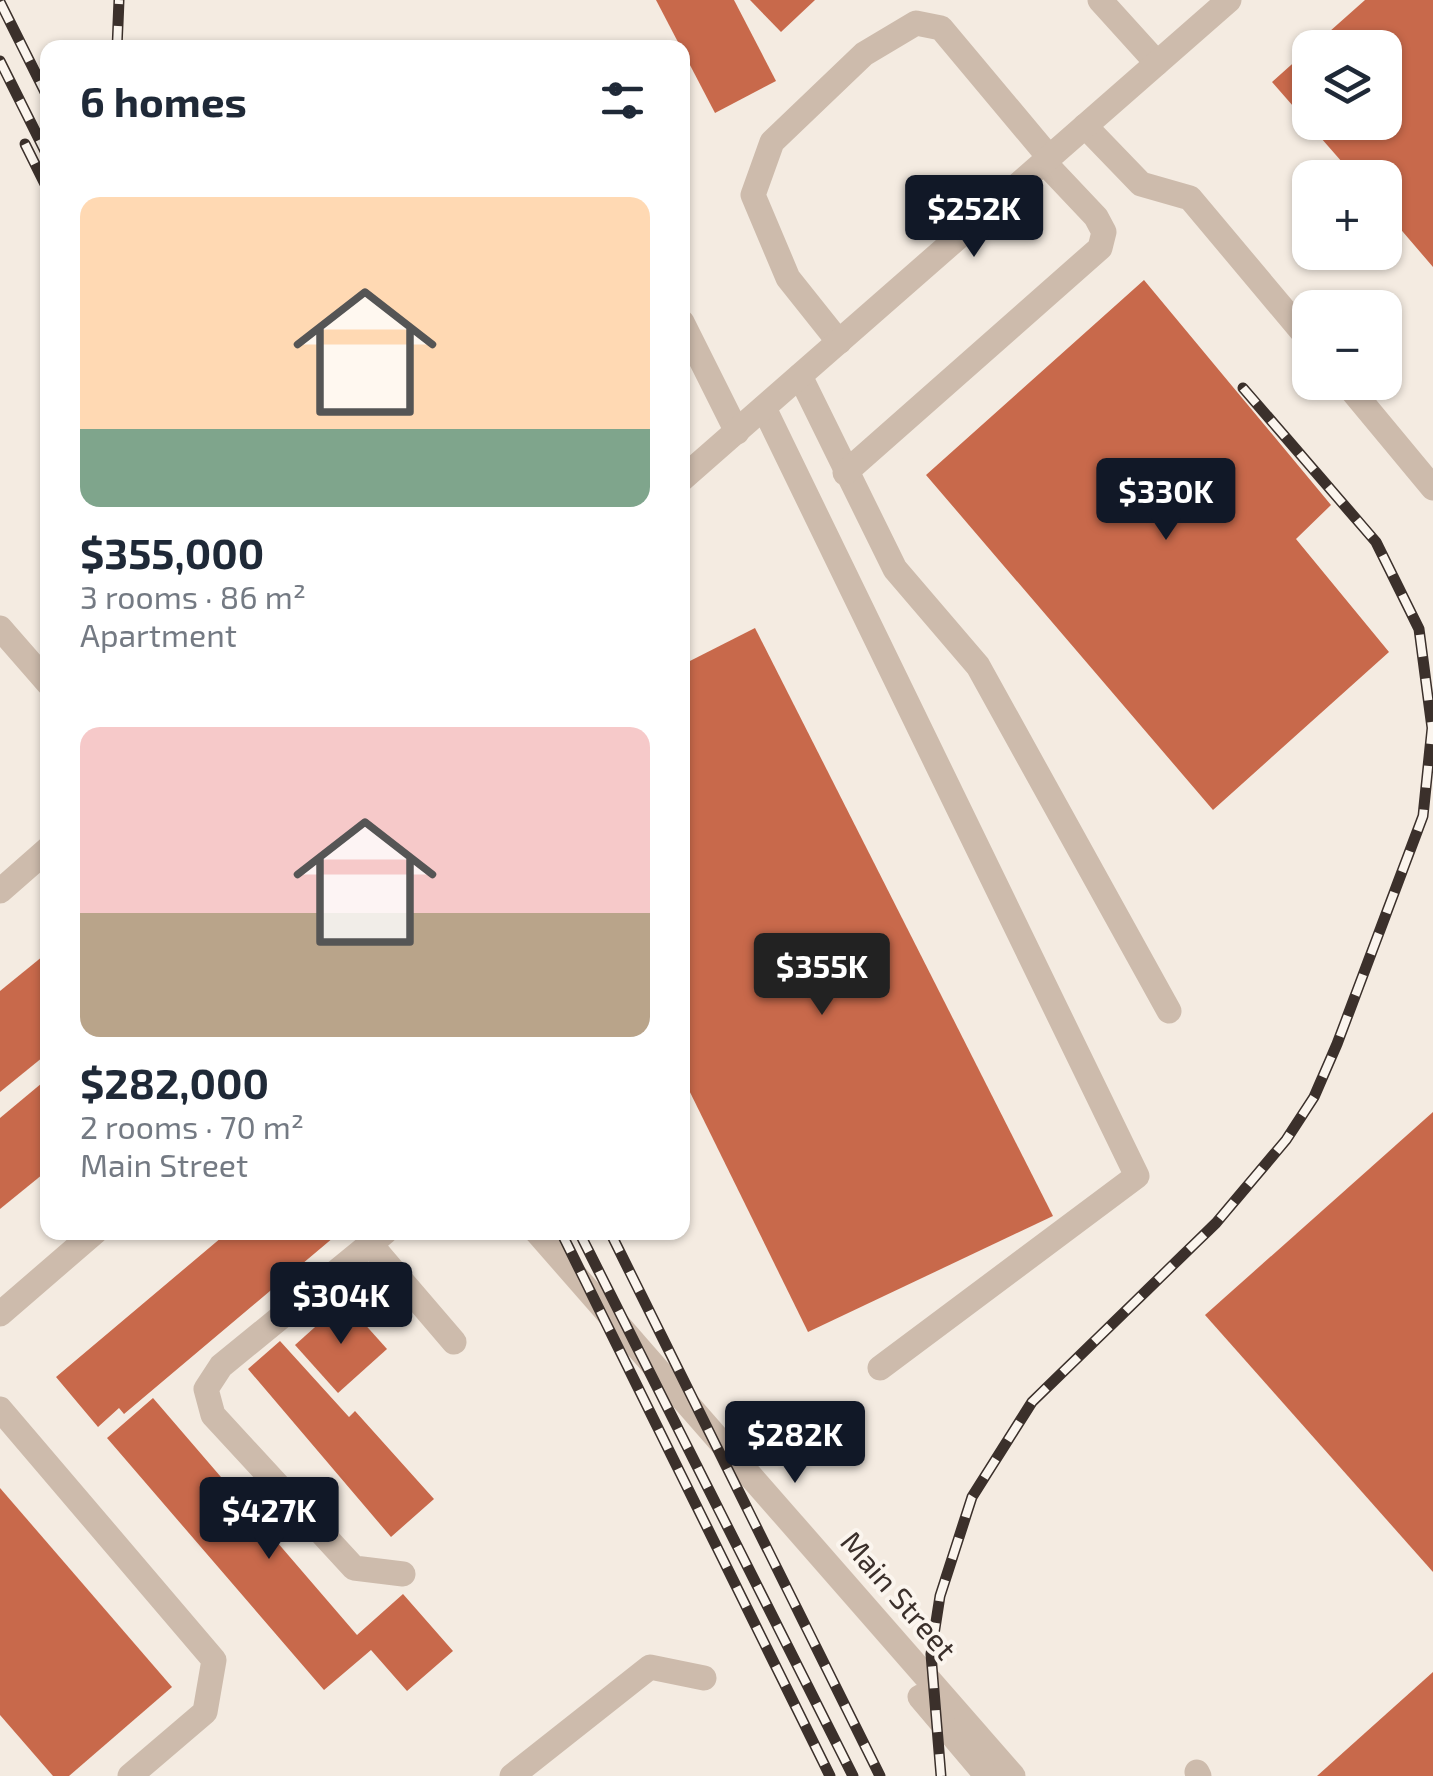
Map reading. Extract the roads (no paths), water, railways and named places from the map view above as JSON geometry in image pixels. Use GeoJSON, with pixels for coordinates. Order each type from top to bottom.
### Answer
{"type":"FeatureCollection","features":[{"type":"Feature","properties":{"kind":"street"},"geometry":{"type":"LineString","coordinates":[[1100,0],[1157,62]]}},
{"type":"Feature","properties":{"kind":"street"},"geometry":{"type":"LineString","coordinates":[[690,472],[1229,0]]}},
{"type":"Feature","properties":{"kind":"street"},"geometry":{"type":"LineString","coordinates":[[839,342],[788,278],[753,195],[772,142],[864,54],[916,23],[942,28],[1096,217],[1104,232],[1100,248],[846,472]]}},
{"type":"Feature","properties":{"kind":"street"},"geometry":{"type":"LineString","coordinates":[[1085,126],[1141,184],[1190,198],[1292,320]]}},
{"type":"Feature","properties":{"kind":"street"},"geometry":{"type":"LineString","coordinates":[[690,338],[737,432]]}},
{"type":"Feature","properties":{"kind":"street"},"geometry":{"type":"LineString","coordinates":[[800,376],[895,569],[978,666],[1169,1011]]}},
{"type":"Feature","properties":{"kind":"street"},"geometry":{"type":"LineString","coordinates":[[1360,400],[1433,488]]}},
{"type":"Feature","properties":{"kind":"street"},"geometry":{"type":"LineString","coordinates":[[764,408],[1138,1176],[880,1368]]}},
{"type":"Feature","properties":{"kind":"street"},"geometry":{"type":"LineString","coordinates":[[0,628],[40,674]]}},
{"type":"Feature","properties":{"kind":"street"},"geometry":{"type":"LineString","coordinates":[[0,891],[40,856]]}},
{"type":"Feature","properties":{"kind":"street"},"geometry":{"type":"LineString","coordinates":[[0,1314],[86,1240]]}},
{"type":"Feature","properties":{"kind":"street"},"geometry":{"type":"LineString","coordinates":[[377,1240],[221,1366],[206,1389],[213,1416],[354,1568],[403,1574]]}},
{"type":"Feature","properties":{"kind":"street"},"geometry":{"type":"LineString","coordinates":[[379,1240],[454,1342]]}},
{"type":"Feature","properties":{"kind":"street","name":"Main Street"},"geometry":{"type":"LineString","coordinates":[[523,1240],[988,1776]]}},
{"type":"Feature","properties":{"kind":"street","name":"Main Street"},"geometry":{"type":"LineString","coordinates":[[544,1240],[1013,1776]]}},
{"type":"Feature","properties":{"kind":"street"},"geometry":{"type":"LineString","coordinates":[[0,1410],[214,1660],[204,1712],[130,1776]]}},
{"type":"Feature","properties":{"kind":"street"},"geometry":{"type":"LineString","coordinates":[[512,1776],[650,1667],[704,1678]]}},
{"type":"Feature","properties":{"kind":"railway"},"geometry":{"type":"LineString","coordinates":[[117,40],[119,0]]}},
{"type":"Feature","properties":{"kind":"railway"},"geometry":{"type":"LineString","coordinates":[[0,2],[40,82]]}},
{"type":"Feature","properties":{"kind":"railway"},"geometry":{"type":"LineString","coordinates":[[0,61],[40,141]]}},
{"type":"Feature","properties":{"kind":"railway"},"geometry":{"type":"LineString","coordinates":[[25,144],[40,174]]}},
{"type":"Feature","properties":{"kind":"railway"},"geometry":{"type":"LineString","coordinates":[[941,1776],[931,1654],[940,1596],[972,1497],[1032,1402],[1216,1223],[1286,1140],[1314,1097],[1337,1044],[1423,816],[1432,728],[1419,629],[1376,542],[1243,388]]}},
{"type":"Feature","properties":{"kind":"railway"},"geometry":{"type":"LineString","coordinates":[[565,1240],[830,1776]]}},
{"type":"Feature","properties":{"kind":"railway"},"geometry":{"type":"LineString","coordinates":[[583,1240],[853,1776]]}},
{"type":"Feature","properties":{"kind":"railway"},"geometry":{"type":"LineString","coordinates":[[614,1240],[880,1776]]}}]}
